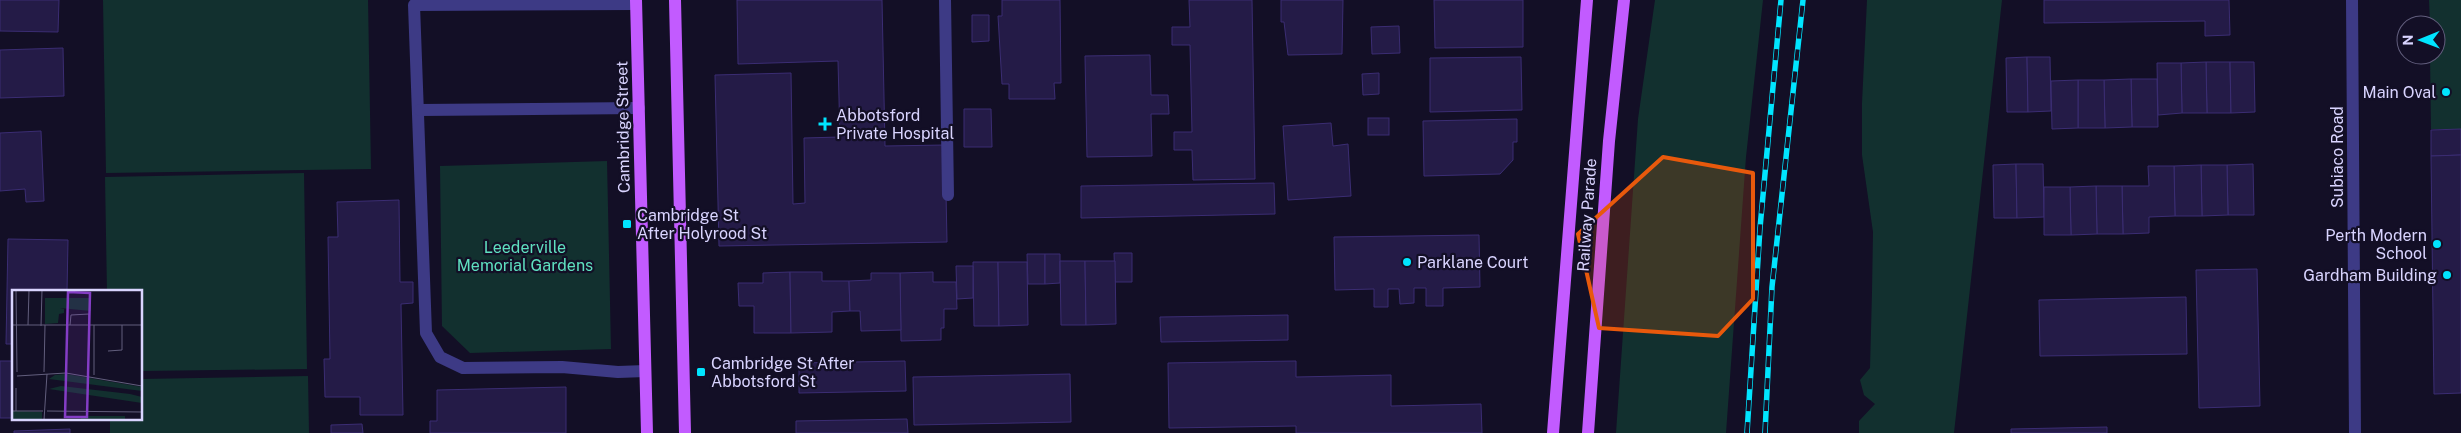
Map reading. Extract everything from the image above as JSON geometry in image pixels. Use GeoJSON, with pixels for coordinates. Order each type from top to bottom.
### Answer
{"type":"FeatureCollection","features":[{"type":"Feature","properties":{"kind":"main road"},"geometry":{"type":"LineString","coordinates":[[675,0],[685,433]]}},
{"type":"Feature","properties":{"kind":"main road","name":"Railway Parade"},"geometry":{"type":"LineString","coordinates":[[1553,433],[1587,0]]}},
{"type":"Feature","properties":{"kind":"main road","name":"Railway Parade"},"geometry":{"type":"LineString","coordinates":[[1588,433],[1609,141],[1624,0]]}},
{"type":"Feature","properties":{"kind":"main road","name":"Cambridge Street"},"geometry":{"type":"LineString","coordinates":[[636,2],[647,433]]}},
{"type":"Feature","properties":{"kind":"street"},"geometry":{"type":"LineString","coordinates":[[945,0],[948,195]]}},
{"type":"Feature","properties":{"kind":"street","name":"Subiaco Road"},"geometry":{"type":"LineString","coordinates":[[2352,0],[2355,433]]}},
{"type":"Feature","properties":{"kind":"street"},"geometry":{"type":"LineString","coordinates":[[636,2],[414,5],[420,110],[426,333],[440,357],[463,368],[562,366],[618,372],[645,371]]}},
{"type":"Feature","properties":{"kind":"street"},"geometry":{"type":"LineString","coordinates":[[420,110],[639,108]]}},
{"type":"Feature","properties":{"kind":"highlighted area"},"geometry":{"type":"Polygon","coordinates":[[[1663,157],[1753,173],[1753,299],[1718,336],[1599,328],[1578,234],[1663,157]]]}},
{"type":"Feature","properties":{"kind":"green space"},"geometry":{"type":"Polygon","coordinates":[[[103,0],[368,0],[371,169],[106,173],[103,0]]]}},
{"type":"Feature","properties":{"kind":"green space"},"geometry":{"type":"Polygon","coordinates":[[[1655,0],[1763,0],[1746,157],[1726,433],[1616,433],[1638,119],[1655,0]]]}},
{"type":"Feature","properties":{"kind":"green space"},"geometry":{"type":"Polygon","coordinates":[[[1867,0],[2002,0],[1954,433],[1859,433],[1859,421],[1875,404],[1864,395],[1860,380],[1870,368],[1872,292],[1873,232],[1862,155],[1862,103],[1867,0]]]}},
{"type":"Feature","properties":{"kind":"green space","name":"Main Oval"},"geometry":{"type":"Polygon","coordinates":[[[2429,0],[2461,0],[2461,129],[2431,129],[2430,65],[2446,65],[2446,15],[2430,15],[2429,0]]]}},
{"type":"Feature","properties":{"kind":"green space","name":"Leederville Memorial Gardens"},"geometry":{"type":"Polygon","coordinates":[[[607,161],[611,349],[470,353],[442,326],[440,166],[607,161]]]}},
{"type":"Feature","properties":{"kind":"green space"},"geometry":{"type":"Polygon","coordinates":[[[304,173],[307,369],[142,371],[142,290],[107,290],[105,177],[304,173]]]}},
{"type":"Feature","properties":{"kind":"green space"},"geometry":{"type":"Polygon","coordinates":[[[308,376],[309,433],[110,433],[110,420],[142,420],[142,379],[308,376]]]}},
{"type":"Feature","properties":{"kind":"building"},"geometry":{"type":"Polygon","coordinates":[[[0,0],[59,0],[58,32],[0,31],[0,0]]]}},
{"type":"Feature","properties":{"kind":"building","name":"Abbotsford Private Hospital"},"geometry":{"type":"Polygon","coordinates":[[[737,0],[882,0],[885,146],[945,145],[947,242],[719,246],[715,75],[791,73],[793,204],[805,203],[804,138],[840,137],[838,61],[738,64],[737,0]]]}},
{"type":"Feature","properties":{"kind":"building"},"geometry":{"type":"Polygon","coordinates":[[[1002,0],[1060,0],[1061,83],[1054,83],[1055,99],[1009,99],[1009,84],[1002,84],[998,16],[1002,16],[1002,0]]]}},
{"type":"Feature","properties":{"kind":"building"},"geometry":{"type":"Polygon","coordinates":[[[1189,0],[1252,0],[1255,179],[1193,180],[1192,150],[1174,150],[1174,132],[1192,132],[1190,45],[1172,45],[1172,27],[1190,27],[1189,0]]]}},
{"type":"Feature","properties":{"kind":"building"},"geometry":{"type":"Polygon","coordinates":[[[1281,0],[1343,0],[1342,54],[1288,55],[1284,22],[1281,22],[1281,0]]]}},
{"type":"Feature","properties":{"kind":"building"},"geometry":{"type":"Polygon","coordinates":[[[1434,0],[1523,0],[1523,47],[1435,48],[1434,0]]]}},
{"type":"Feature","properties":{"kind":"building"},"geometry":{"type":"Polygon","coordinates":[[[2044,0],[2229,0],[2230,35],[2205,36],[2205,21],[2044,23],[2044,0]]]}},
{"type":"Feature","properties":{"kind":"building"},"geometry":{"type":"Polygon","coordinates":[[[972,15],[989,15],[989,41],[972,42],[972,15]]]}},
{"type":"Feature","properties":{"kind":"building"},"geometry":{"type":"Polygon","coordinates":[[[1399,26],[1400,53],[1372,54],[1371,27],[1399,26]]]}},
{"type":"Feature","properties":{"kind":"building"},"geometry":{"type":"Polygon","coordinates":[[[63,48],[64,96],[0,98],[0,50],[63,48]]]}},
{"type":"Feature","properties":{"kind":"building"},"geometry":{"type":"Polygon","coordinates":[[[1150,55],[1151,95],[1168,95],[1169,114],[1151,114],[1152,156],[1087,157],[1085,56],[1150,55]]]}},
{"type":"Feature","properties":{"kind":"building"},"geometry":{"type":"Polygon","coordinates":[[[1521,57],[1522,110],[1430,112],[1430,58],[1521,57]]]}},
{"type":"Feature","properties":{"kind":"building"},"geometry":{"type":"Polygon","coordinates":[[[2027,57],[2028,112],[2007,112],[2006,58],[2027,57]]]}},
{"type":"Feature","properties":{"kind":"building"},"geometry":{"type":"Polygon","coordinates":[[[2027,57],[2050,57],[2051,111],[2028,112],[2027,57]]]}},
{"type":"Feature","properties":{"kind":"building"},"geometry":{"type":"Polygon","coordinates":[[[2206,62],[2230,62],[2231,113],[2207,113],[2206,62]]]}},
{"type":"Feature","properties":{"kind":"building"},"geometry":{"type":"Polygon","coordinates":[[[2206,62],[2207,113],[2182,113],[2181,63],[2206,62]]]}},
{"type":"Feature","properties":{"kind":"building"},"geometry":{"type":"Polygon","coordinates":[[[2230,62],[2254,62],[2255,112],[2231,113],[2230,62]]]}},
{"type":"Feature","properties":{"kind":"building"},"geometry":{"type":"Polygon","coordinates":[[[2157,63],[2181,63],[2182,113],[2158,115],[2157,63]]]}},
{"type":"Feature","properties":{"kind":"building"},"geometry":{"type":"Polygon","coordinates":[[[1379,73],[1379,94],[1363,95],[1362,74],[1379,73]]]}},
{"type":"Feature","properties":{"kind":"building"},"geometry":{"type":"Polygon","coordinates":[[[2131,79],[2157,79],[2158,127],[2132,127],[2131,79]]]}},
{"type":"Feature","properties":{"kind":"building"},"geometry":{"type":"Polygon","coordinates":[[[2131,79],[2132,127],[2105,128],[2104,80],[2131,79]]]}},
{"type":"Feature","properties":{"kind":"building"},"geometry":{"type":"Polygon","coordinates":[[[2078,80],[2104,80],[2105,128],[2078,128],[2078,80]]]}},
{"type":"Feature","properties":{"kind":"building"},"geometry":{"type":"Polygon","coordinates":[[[2078,80],[2078,128],[2052,129],[2051,81],[2078,80]]]}},
{"type":"Feature","properties":{"kind":"building"},"geometry":{"type":"Polygon","coordinates":[[[964,109],[991,109],[992,147],[964,147],[964,109]]]}},
{"type":"Feature","properties":{"kind":"building"},"geometry":{"type":"Polygon","coordinates":[[[1368,118],[1389,118],[1389,135],[1368,135],[1368,118]]]}},
{"type":"Feature","properties":{"kind":"building"},"geometry":{"type":"Polygon","coordinates":[[[1517,119],[1517,142],[1513,142],[1513,160],[1500,174],[1424,176],[1423,121],[1517,119]]]}},
{"type":"Feature","properties":{"kind":"building"},"geometry":{"type":"Polygon","coordinates":[[[1331,123],[1333,146],[1348,144],[1351,196],[1288,200],[1283,126],[1331,123]]]}},
{"type":"Feature","properties":{"kind":"building"},"geometry":{"type":"Polygon","coordinates":[[[2461,129],[2461,155],[2431,156],[2431,130],[2461,129]]]}},
{"type":"Feature","properties":{"kind":"building"},"geometry":{"type":"Polygon","coordinates":[[[41,131],[44,201],[26,202],[25,189],[0,191],[0,133],[41,131]]]}},
{"type":"Feature","properties":{"kind":"building","name":"Gardham Building"},"geometry":{"type":"Polygon","coordinates":[[[2461,155],[2461,393],[2434,394],[2431,156],[2461,155]]]}},
{"type":"Feature","properties":{"kind":"building"},"geometry":{"type":"Polygon","coordinates":[[[2016,164],[2017,218],[1994,218],[1993,165],[2016,164]]]}},
{"type":"Feature","properties":{"kind":"building"},"geometry":{"type":"Polygon","coordinates":[[[2016,164],[2043,164],[2044,217],[2017,218],[2016,164]]]}},
{"type":"Feature","properties":{"kind":"building"},"geometry":{"type":"Polygon","coordinates":[[[2253,164],[2254,215],[2228,215],[2227,165],[2253,164]]]}},
{"type":"Feature","properties":{"kind":"building"},"geometry":{"type":"Polygon","coordinates":[[[2201,165],[2227,165],[2228,215],[2202,216],[2201,165]]]}},
{"type":"Feature","properties":{"kind":"building"},"geometry":{"type":"Polygon","coordinates":[[[2201,165],[2202,216],[2175,216],[2174,166],[2201,165]]]}},
{"type":"Feature","properties":{"kind":"building"},"geometry":{"type":"Polygon","coordinates":[[[2148,166],[2174,166],[2175,216],[2149,217],[2149,233],[2123,234],[2122,186],[2149,186],[2148,166]]]}},
{"type":"Feature","properties":{"kind":"building"},"geometry":{"type":"Polygon","coordinates":[[[1274,183],[1275,214],[1081,218],[1081,186],[1274,183]]]}},
{"type":"Feature","properties":{"kind":"building"},"geometry":{"type":"Polygon","coordinates":[[[2096,186],[2122,186],[2123,234],[2097,234],[2096,186]]]}},
{"type":"Feature","properties":{"kind":"building"},"geometry":{"type":"Polygon","coordinates":[[[2096,186],[2097,234],[2071,235],[2070,187],[2096,186]]]}},
{"type":"Feature","properties":{"kind":"building"},"geometry":{"type":"Polygon","coordinates":[[[2044,187],[2070,187],[2071,235],[2044,235],[2044,187]]]}},
{"type":"Feature","properties":{"kind":"building"},"geometry":{"type":"Polygon","coordinates":[[[399,200],[400,282],[413,282],[413,303],[401,304],[403,415],[360,415],[360,397],[325,397],[324,359],[330,359],[328,237],[338,237],[337,202],[399,200]]]}},
{"type":"Feature","properties":{"kind":"building","name":"Parklane Court"},"geometry":{"type":"Polygon","coordinates":[[[1479,235],[1480,287],[1443,288],[1443,306],[1426,306],[1426,288],[1414,288],[1414,303],[1400,304],[1399,289],[1388,289],[1388,307],[1374,307],[1374,289],[1335,290],[1334,237],[1479,235]]]}},
{"type":"Feature","properties":{"kind":"building"},"geometry":{"type":"Polygon","coordinates":[[[8,239],[68,240],[67,290],[12,290],[12,344],[6,344],[8,239]]]}},
{"type":"Feature","properties":{"kind":"building"},"geometry":{"type":"Polygon","coordinates":[[[1114,253],[1132,253],[1132,282],[1115,282],[1114,253]]]}},
{"type":"Feature","properties":{"kind":"building"},"geometry":{"type":"Polygon","coordinates":[[[1027,254],[1045,254],[1045,284],[1028,284],[1027,254]]]}},
{"type":"Feature","properties":{"kind":"building"},"geometry":{"type":"Polygon","coordinates":[[[1045,254],[1060,254],[1060,283],[1045,284],[1045,254]]]}},
{"type":"Feature","properties":{"kind":"building"},"geometry":{"type":"Polygon","coordinates":[[[1060,261],[1085,261],[1086,325],[1061,325],[1060,261]]]}},
{"type":"Feature","properties":{"kind":"building"},"geometry":{"type":"Polygon","coordinates":[[[1085,261],[1115,261],[1116,324],[1086,325],[1085,261]]]}},
{"type":"Feature","properties":{"kind":"building"},"geometry":{"type":"Polygon","coordinates":[[[973,262],[998,262],[999,326],[974,326],[973,262]]]}},
{"type":"Feature","properties":{"kind":"building"},"geometry":{"type":"Polygon","coordinates":[[[998,262],[1027,262],[1028,325],[999,326],[998,262]]]}},
{"type":"Feature","properties":{"kind":"building"},"geometry":{"type":"Polygon","coordinates":[[[956,266],[973,266],[973,298],[957,299],[956,266]]]}},
{"type":"Feature","properties":{"kind":"building"},"geometry":{"type":"Polygon","coordinates":[[[2257,269],[2260,406],[2199,408],[2196,270],[2257,269]]]}},
{"type":"Feature","properties":{"kind":"building"},"geometry":{"type":"Polygon","coordinates":[[[790,272],[791,333],[754,333],[754,306],[739,306],[738,283],[763,283],[763,273],[790,272]]]}},
{"type":"Feature","properties":{"kind":"building"},"geometry":{"type":"Polygon","coordinates":[[[790,272],[822,272],[822,281],[849,281],[850,311],[832,312],[832,332],[791,333],[790,272]]]}},
{"type":"Feature","properties":{"kind":"building"},"geometry":{"type":"Polygon","coordinates":[[[933,272],[933,282],[956,282],[957,309],[944,309],[944,328],[941,328],[941,340],[901,341],[900,273],[933,272]]]}},
{"type":"Feature","properties":{"kind":"building"},"geometry":{"type":"Polygon","coordinates":[[[871,273],[900,273],[901,330],[861,331],[860,311],[850,311],[849,281],[871,280],[871,273]]]}},
{"type":"Feature","properties":{"kind":"building"},"geometry":{"type":"Polygon","coordinates":[[[2186,297],[2187,354],[2040,356],[2039,300],[2186,297]]]}},
{"type":"Feature","properties":{"kind":"building"},"geometry":{"type":"Polygon","coordinates":[[[1288,315],[1288,340],[1161,342],[1160,317],[1288,315]]]}},
{"type":"Feature","properties":{"kind":"building"},"geometry":{"type":"Polygon","coordinates":[[[0,361],[12,361],[12,418],[0,418],[0,361]]]}},
{"type":"Feature","properties":{"kind":"building"},"geometry":{"type":"Polygon","coordinates":[[[905,361],[906,391],[799,393],[799,363],[905,361]]]}},
{"type":"Feature","properties":{"kind":"building"},"geometry":{"type":"Polygon","coordinates":[[[1296,361],[1296,377],[1391,375],[1391,406],[1481,404],[1482,433],[1296,433],[1296,426],[1169,428],[1168,363],[1296,361]]]}},
{"type":"Feature","properties":{"kind":"building"},"geometry":{"type":"Polygon","coordinates":[[[1070,374],[1071,422],[914,425],[913,377],[1070,374]]]}},
{"type":"Feature","properties":{"kind":"building"},"geometry":{"type":"Polygon","coordinates":[[[566,387],[566,433],[430,433],[430,421],[437,421],[437,390],[566,387]]]}},
{"type":"Feature","properties":{"kind":"building"},"geometry":{"type":"Polygon","coordinates":[[[907,419],[908,433],[796,433],[796,421],[907,419]]]}},
{"type":"Feature","properties":{"kind":"building"},"geometry":{"type":"Polygon","coordinates":[[[362,424],[363,433],[331,433],[331,425],[362,424]]]}},
{"type":"Feature","properties":{"kind":"building"},"geometry":{"type":"Polygon","coordinates":[[[2107,427],[2107,433],[2011,433],[2011,429],[2107,427]]]}},
{"type":"Feature","properties":{"kind":"building"},"geometry":{"type":"Polygon","coordinates":[[[70,429],[70,433],[14,433],[14,431],[70,429]]]}},
{"type":"Feature","properties":{"kind":"railway"},"geometry":{"type":"LineString","coordinates":[[1747,433],[1760,228],[1781,0]]}},
{"type":"Feature","properties":{"kind":"railway"},"geometry":{"type":"LineString","coordinates":[[1765,433],[1772,287],[1803,0]]}},
{"type":"Feature","properties":{"kind":"place","name":"Main Oval"},"geometry":{"type":"Point","coordinates":[2446,92]}},
{"type":"Feature","properties":{"kind":"place","name":"Abbotsford Private Hospital"},"geometry":{"type":"Point","coordinates":[825,124]}},
{"type":"Feature","properties":{"kind":"place","name":"Cambridge St After Holyrood St"},"geometry":{"type":"Point","coordinates":[627,224]}},
{"type":"Feature","properties":{"kind":"place","name":"Perth Modern School"},"geometry":{"type":"Point","coordinates":[2437,244]}},
{"type":"Feature","properties":{"kind":"place","name":"Parklane Court"},"geometry":{"type":"Point","coordinates":[1407,262]}},
{"type":"Feature","properties":{"kind":"place","name":"Gardham Building"},"geometry":{"type":"Point","coordinates":[2447,275]}},
{"type":"Feature","properties":{"kind":"place","name":"Cambridge St After Abbotsford St"},"geometry":{"type":"Point","coordinates":[701,372]}}]}
